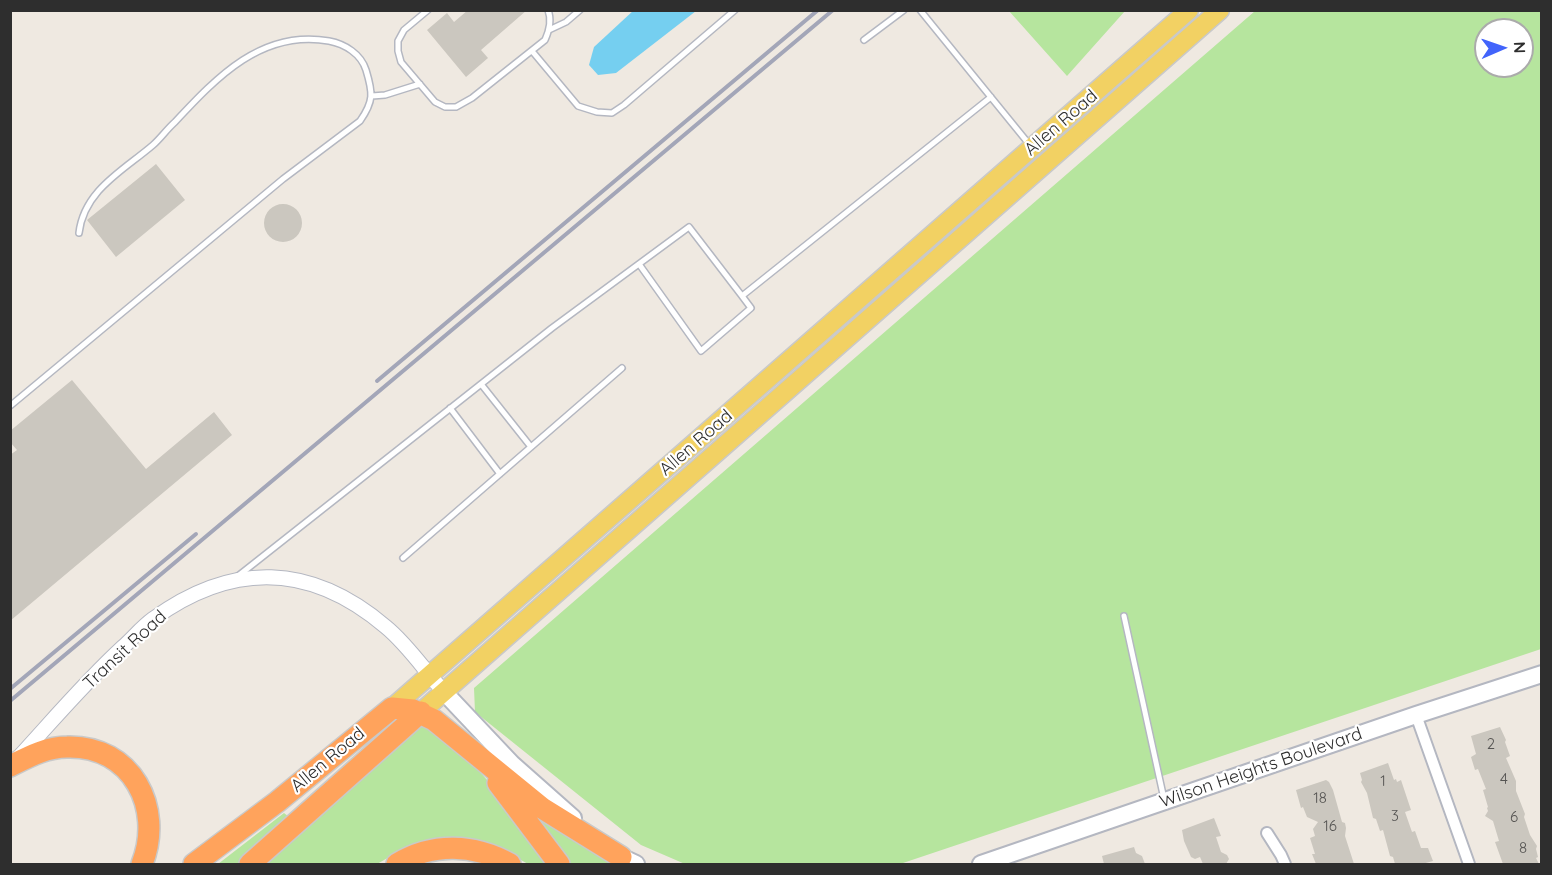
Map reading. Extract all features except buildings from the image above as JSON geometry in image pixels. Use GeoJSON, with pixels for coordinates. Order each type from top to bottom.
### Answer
{"type":"FeatureCollection","features":[{"type":"Feature","properties":{"kind":"highway"},"geometry":{"type":"LineString","coordinates":[[392,708],[421,712],[439,723],[542,808],[628,861]]}},
{"type":"Feature","properties":{"kind":"highway","name":"Allen Road"},"geometry":{"type":"LineString","coordinates":[[194,864],[277,802],[392,708]]}},
{"type":"Feature","properties":{"kind":"highway","name":"Allen Road"},"geometry":{"type":"LineString","coordinates":[[250,864],[421,712]]}},
{"type":"Feature","properties":{"kind":"highway"},"geometry":{"type":"LineString","coordinates":[[10,766],[47,750],[68,747],[96,751],[124,767],[136,781],[147,804],[149,837],[142,864]]}},
{"type":"Feature","properties":{"kind":"highway"},"geometry":{"type":"LineString","coordinates":[[474,752],[559,864]]}},
{"type":"Feature","properties":{"kind":"highway"},"geometry":{"type":"LineString","coordinates":[[397,864],[431,850],[457,847],[497,857],[510,864]]}},
{"type":"Feature","properties":{"kind":"main road","name":"Allen Road"},"geometry":{"type":"LineString","coordinates":[[392,708],[1189,10]]}},
{"type":"Feature","properties":{"kind":"main road","name":"Allen Road"},"geometry":{"type":"LineString","coordinates":[[421,712],[1220,10]]}},
{"type":"Feature","properties":{"kind":"main road","name":"Wilson Heights Boulevard"},"geometry":{"type":"LineString","coordinates":[[981,864],[1542,674]]}},
{"type":"Feature","properties":{"kind":"main road"},"geometry":{"type":"LineString","coordinates":[[444,692],[486,738],[539,790],[628,861]]}},
{"type":"Feature","properties":{"kind":"street","name":"Transit Road"},"geometry":{"type":"LineString","coordinates":[[10,766],[110,660],[152,620],[198,593],[232,580],[260,577],[290,579],[323,587],[344,596],[366,611],[381,635],[410,665],[428,675],[444,692]]}},
{"type":"Feature","properties":{"kind":"street"},"geometry":{"type":"LineString","coordinates":[[1416,715],[1469,864]]}},
{"type":"Feature","properties":{"kind":"street"},"geometry":{"type":"LineString","coordinates":[[1267,833],[1285,864]]}},
{"type":"Feature","properties":{"kind":"lane"},"geometry":{"type":"LineString","coordinates":[[428,10],[404,30],[398,51],[401,62],[435,102],[456,107],[472,98],[545,40],[549,30],[548,10]]}},
{"type":"Feature","properties":{"kind":"lane"},"geometry":{"type":"LineString","coordinates":[[549,30],[566,22],[580,10]]}},
{"type":"Feature","properties":{"kind":"lane"},"geometry":{"type":"LineString","coordinates":[[532,51],[578,106],[597,112],[612,113],[735,10]]}},
{"type":"Feature","properties":{"kind":"lane"},"geometry":{"type":"LineString","coordinates":[[864,40],[904,10]]}},
{"type":"Feature","properties":{"kind":"lane"},"geometry":{"type":"LineString","coordinates":[[920,10],[1032,148]]}},
{"type":"Feature","properties":{"kind":"lane"},"geometry":{"type":"LineString","coordinates":[[10,406],[283,179],[360,121],[368,109],[372,96],[364,63],[348,48],[331,41],[310,39],[279,42],[257,50],[226,71],[153,145],[111,179],[84,211],[79,233]]}},
{"type":"Feature","properties":{"kind":"lane"},"geometry":{"type":"LineString","coordinates":[[372,96],[385,95],[420,84]]}},
{"type":"Feature","properties":{"kind":"lane"},"geometry":{"type":"LineString","coordinates":[[742,296],[991,97]]}},
{"type":"Feature","properties":{"kind":"lane"},"geometry":{"type":"LineString","coordinates":[[232,580],[552,328],[689,227],[751,308],[701,351],[639,264]]}},
{"type":"Feature","properties":{"kind":"lane"},"geometry":{"type":"LineString","coordinates":[[403,558],[622,368]]}},
{"type":"Feature","properties":{"kind":"lane"},"geometry":{"type":"LineString","coordinates":[[481,384],[531,447]]}},
{"type":"Feature","properties":{"kind":"lane"},"geometry":{"type":"LineString","coordinates":[[450,408],[500,474]]}},
{"type":"Feature","properties":{"kind":"lane"},"geometry":{"type":"LineString","coordinates":[[1124,616],[1164,801]]}},
{"type":"Feature","properties":{"kind":"green space"},"geometry":{"type":"Polygon","coordinates":[[[1009,11],[1125,11],[1067,76],[1009,11]]]}},
{"type":"Feature","properties":{"kind":"green space"},"geometry":{"type":"Polygon","coordinates":[[[1255,11],[1541,11],[1541,649],[900,864],[685,864],[641,845],[475,712],[474,688],[1255,11]]]}},
{"type":"Feature","properties":{"kind":"green space"},"geometry":{"type":"Polygon","coordinates":[[[422,725],[426,725],[472,763],[495,789],[552,864],[528,864],[505,851],[391,856],[377,864],[263,864],[422,725]]]}},
{"type":"Feature","properties":{"kind":"green space"},"geometry":{"type":"Polygon","coordinates":[[[284,813],[289,817],[239,864],[218,864],[284,813]]]}},
{"type":"Feature","properties":{"kind":"green space"},"geometry":{"type":"Polygon","coordinates":[[[538,814],[615,864],[565,864],[534,819],[538,814]]]}},
{"type":"Feature","properties":{"kind":"water"},"geometry":{"type":"Polygon","coordinates":[[[634,10],[696,11],[616,73],[598,75],[589,65],[594,47],[634,10]]]}},
{"type":"Feature","properties":{"kind":"railway"},"geometry":{"type":"LineString","coordinates":[[377,381],[818,10]]}},
{"type":"Feature","properties":{"kind":"railway"},"geometry":{"type":"LineString","coordinates":[[10,701],[833,10]]}},
{"type":"Feature","properties":{"kind":"railway"},"geometry":{"type":"LineString","coordinates":[[10,689],[196,534]]}}]}
